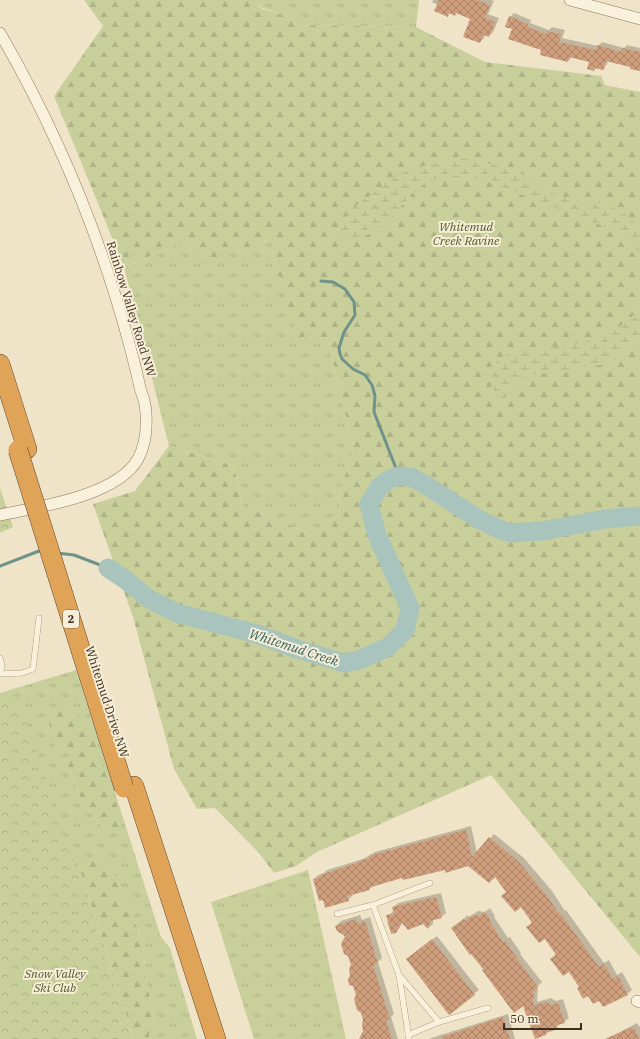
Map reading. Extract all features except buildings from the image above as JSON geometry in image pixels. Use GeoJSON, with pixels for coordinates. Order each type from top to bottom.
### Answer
{"type":"FeatureCollection","features":[{"type":"Feature","properties":{"kind":"highway","name":"Whitemud Drive NW"},"geometry":{"type":"LineString","coordinates":[[0,364],[22,449],[129,787],[204,1039]]}},
{"type":"Feature","properties":{"kind":"highway","name":"Whitemud Drive NW"},"geometry":{"type":"LineString","coordinates":[[0,392],[22,449]]}},
{"type":"Feature","properties":{"kind":"highway","name":"Whitemud Drive NW"},"geometry":{"type":"LineString","coordinates":[[129,787],[216,1039]]}},
{"type":"Feature","properties":{"kind":"street"},"geometry":{"type":"LineString","coordinates":[[570,0],[640,19]]}},
{"type":"Feature","properties":{"kind":"street","name":"Rainbow Valley Road NW"},"geometry":{"type":"LineString","coordinates":[[0,34],[37,101],[69,171],[94,233],[122,318],[146,414],[145,439],[138,459],[121,478],[107,486],[83,496],[0,515]]}},
{"type":"Feature","properties":{"kind":"lane"},"geometry":{"type":"LineString","coordinates":[[0,658],[2,667],[0,673],[22,673],[33,669],[39,618]]}},
{"type":"Feature","properties":{"kind":"lane"},"geometry":{"type":"LineString","coordinates":[[337,914],[373,906],[430,883]]}},
{"type":"Feature","properties":{"kind":"lane"},"geometry":{"type":"LineString","coordinates":[[373,906],[399,975],[408,1037],[440,1022],[488,1008]]}},
{"type":"Feature","properties":{"kind":"lane"},"geometry":{"type":"LineString","coordinates":[[399,975],[440,1022]]}},
{"type":"Feature","properties":{"kind":"green space","name":"Whitemud Creek Ravine"},"geometry":{"type":"Polygon","coordinates":[[[84,0],[256,0],[260,8],[287,16],[298,25],[416,27],[485,62],[601,76],[605,85],[640,92],[640,957],[491,775],[317,852],[296,866],[274,873],[259,853],[215,808],[197,809],[174,769],[133,617],[93,504],[135,491],[169,446],[234,466],[242,505],[312,535],[339,514],[340,489],[354,450],[327,337],[298,342],[269,240],[202,263],[183,242],[124,267],[54,96],[103,26],[84,0]]]}},
{"type":"Feature","properties":{"kind":"green space"},"geometry":{"type":"Polygon","coordinates":[[[256,0],[419,0],[416,27],[298,25],[287,16],[260,7],[256,0]]]}},
{"type":"Feature","properties":{"kind":"green space"},"geometry":{"type":"Polygon","coordinates":[[[456,158],[471,159],[510,169],[528,177],[557,196],[579,202],[602,203],[620,210],[640,228],[640,260],[636,249],[624,234],[481,179],[464,176],[446,176],[435,179],[423,185],[391,217],[369,234],[350,241],[344,237],[340,228],[345,217],[357,205],[389,180],[415,168],[456,158]]]}},
{"type":"Feature","properties":{"kind":"green space"},"geometry":{"type":"Polygon","coordinates":[[[269,240],[298,341],[327,337],[354,450],[340,489],[339,514],[312,535],[242,505],[234,466],[169,446],[124,267],[183,242],[202,262],[269,240]]]}},
{"type":"Feature","properties":{"kind":"green space"},"geometry":{"type":"Polygon","coordinates":[[[640,305],[640,336],[614,360],[600,365],[525,376],[514,385],[508,396],[502,399],[495,395],[492,382],[492,369],[501,357],[512,353],[541,350],[586,341],[608,333],[627,321],[636,312],[640,305]]]}},
{"type":"Feature","properties":{"kind":"green space"},"geometry":{"type":"Polygon","coordinates":[[[0,488],[13,527],[0,533],[0,488]]]}},
{"type":"Feature","properties":{"kind":"green space"},"geometry":{"type":"Polygon","coordinates":[[[76,670],[161,937],[170,948],[197,1039],[149,1039],[148,1034],[155,1023],[147,984],[142,939],[116,877],[77,860],[134,1039],[132,1039],[61,827],[0,701],[0,693],[76,670]],[[72,753],[67,765],[82,802],[109,835],[72,753]]]}},
{"type":"Feature","properties":{"kind":"green space","name":"Snow Valley Ski Club"},"geometry":{"type":"Polygon","coordinates":[[[19,698],[132,1039],[0,1039],[0,699],[19,698]]]}},
{"type":"Feature","properties":{"kind":"green space"},"geometry":{"type":"Polygon","coordinates":[[[56,706],[75,711],[89,725],[117,806],[120,829],[109,835],[82,802],[67,765],[71,753],[56,751],[46,711],[56,706]]]}},
{"type":"Feature","properties":{"kind":"green space"},"geometry":{"type":"Polygon","coordinates":[[[103,858],[116,877],[142,939],[147,984],[155,1023],[149,1034],[149,1039],[134,1039],[77,860],[103,858]]]}},
{"type":"Feature","properties":{"kind":"green space"},"geometry":{"type":"Polygon","coordinates":[[[308,870],[346,1039],[254,1039],[211,902],[308,870]]]}},
{"type":"Feature","properties":{"kind":"waterway"},"geometry":{"type":"LineString","coordinates":[[321,281],[333,282],[345,289],[354,302],[355,315],[344,332],[339,348],[340,354],[342,359],[353,369],[365,375],[372,385],[375,396],[374,412],[399,476]]}},
{"type":"Feature","properties":{"kind":"waterway","name":"Whitemud Creek"},"geometry":{"type":"LineString","coordinates":[[108,568],[126,580],[149,599],[177,613],[257,634],[297,649],[344,663],[359,660],[388,647],[405,630],[410,608],[377,535],[369,504],[380,486],[390,479],[399,476],[411,477],[480,520],[510,533],[543,531],[605,519],[640,516]]}},
{"type":"Feature","properties":{"kind":"waterway","name":"Whitemud Creek"},"geometry":{"type":"LineString","coordinates":[[0,566],[39,551],[43,552]]}},
{"type":"Feature","properties":{"kind":"waterway","name":"Whitemud Creek"},"geometry":{"type":"LineString","coordinates":[[57,553],[74,555],[108,568]]}}]}
